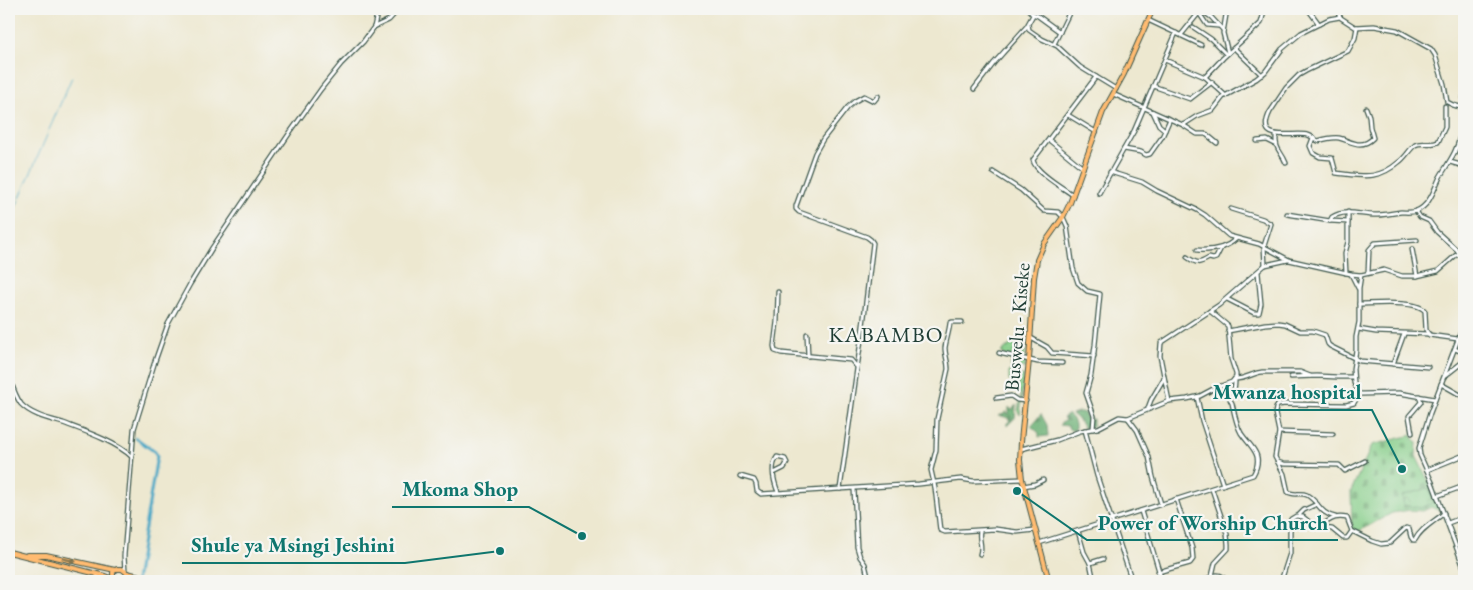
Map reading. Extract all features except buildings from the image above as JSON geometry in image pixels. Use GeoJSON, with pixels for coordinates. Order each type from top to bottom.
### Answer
{"type":"FeatureCollection","features":[{"type":"Feature","properties":{"kind":"main road","name":"Buswelu - Kiseke"},"geometry":{"type":"LineString","coordinates":[[1049,581],[1022,479],[1021,449],[1037,260],[1044,244],[1063,216],[1073,196],[1103,112],[1124,74],[1153,9]]}},
{"type":"Feature","properties":{"kind":"main road"},"geometry":{"type":"LineString","coordinates":[[9,552],[96,573],[113,580]]}},
{"type":"Feature","properties":{"kind":"main road"},"geometry":{"type":"LineString","coordinates":[[22,555],[46,555],[106,569],[122,569],[126,572],[162,581]]}},
{"type":"Feature","properties":{"kind":"main road"},"geometry":{"type":"LineString","coordinates":[[113,580],[112,574],[116,570]]}},
{"type":"Feature","properties":{"kind":"main road"},"geometry":{"type":"LineString","coordinates":[[126,572],[128,578],[126,581]]}},
{"type":"Feature","properties":{"kind":"street"},"geometry":{"type":"LineString","coordinates":[[126,572],[124,556],[134,429],[168,324],[190,284],[227,225],[319,93],[341,64],[363,42],[374,27],[377,9]]}},
{"type":"Feature","properties":{"kind":"street"},"geometry":{"type":"LineString","coordinates":[[374,27],[389,20],[399,9]]}},
{"type":"Feature","properties":{"kind":"street"},"geometry":{"type":"LineString","coordinates":[[1028,9],[1060,32]]}},
{"type":"Feature","properties":{"kind":"street"},"geometry":{"type":"LineString","coordinates":[[1054,44],[1071,9]]}},
{"type":"Feature","properties":{"kind":"street"},"geometry":{"type":"LineString","coordinates":[[1222,9],[1226,15],[1223,30],[1227,54]]}},
{"type":"Feature","properties":{"kind":"street"},"geometry":{"type":"LineString","coordinates":[[1204,76],[1261,23],[1264,12],[1270,9]]}},
{"type":"Feature","properties":{"kind":"street"},"geometry":{"type":"LineString","coordinates":[[1308,9],[1320,24]]}},
{"type":"Feature","properties":{"kind":"street"},"geometry":{"type":"LineString","coordinates":[[1339,9],[1340,17]]}},
{"type":"Feature","properties":{"kind":"street"},"geometry":{"type":"LineString","coordinates":[[1201,11],[1211,17],[1223,30]]}},
{"type":"Feature","properties":{"kind":"street"},"geometry":{"type":"LineString","coordinates":[[1201,11],[1207,25],[1218,26]]}},
{"type":"Feature","properties":{"kind":"street"},"geometry":{"type":"LineString","coordinates":[[1181,35],[1201,11]]}},
{"type":"Feature","properties":{"kind":"street"},"geometry":{"type":"LineString","coordinates":[[974,88],[1027,26],[1033,14]]}},
{"type":"Feature","properties":{"kind":"street"},"geometry":{"type":"LineString","coordinates":[[1184,125],[1197,116],[1213,110],[1226,96],[1262,75],[1282,49],[1301,33],[1340,17],[1357,27],[1374,26],[1392,29],[1429,47],[1435,55],[1444,84],[1447,102],[1464,107]]}},
{"type":"Feature","properties":{"kind":"street"},"geometry":{"type":"LineString","coordinates":[[1148,20],[1202,45]]}},
{"type":"Feature","properties":{"kind":"street"},"geometry":{"type":"LineString","coordinates":[[1027,26],[1030,31],[1054,44],[1080,67],[1116,89]]}},
{"type":"Feature","properties":{"kind":"street"},"geometry":{"type":"LineString","coordinates":[[1193,27],[1211,39],[1227,54]]}},
{"type":"Feature","properties":{"kind":"street"},"geometry":{"type":"LineString","coordinates":[[1357,27],[1355,38],[1348,51],[1306,71],[1292,81],[1270,112],[1266,121],[1269,130],[1276,134],[1309,135],[1318,140],[1338,138],[1358,144],[1371,140],[1373,136],[1370,127],[1370,116],[1366,108]]}},
{"type":"Feature","properties":{"kind":"street"},"geometry":{"type":"LineString","coordinates":[[1099,193],[1124,149],[1144,108],[1176,33]]}},
{"type":"Feature","properties":{"kind":"street"},"geometry":{"type":"LineString","coordinates":[[1234,48],[1262,75]]}},
{"type":"Feature","properties":{"kind":"street"},"geometry":{"type":"LineString","coordinates":[[1165,60],[1204,76],[1226,96]]}},
{"type":"Feature","properties":{"kind":"street"},"geometry":{"type":"LineString","coordinates":[[1073,196],[1049,178],[1033,162],[1040,149],[1049,140],[1096,76]]}},
{"type":"Feature","properties":{"kind":"street"},"geometry":{"type":"LineString","coordinates":[[1154,86],[1190,100],[1212,82]]}},
{"type":"Feature","properties":{"kind":"street"},"geometry":{"type":"LineString","coordinates":[[1330,222],[1334,215],[1340,213],[1348,212],[1372,216],[1416,211],[1424,205],[1432,195],[1457,147],[1461,135],[1464,93]]}},
{"type":"Feature","properties":{"kind":"street"},"geometry":{"type":"LineString","coordinates":[[1113,94],[1184,125],[1197,134],[1207,134],[1217,143]]}},
{"type":"Feature","properties":{"kind":"street"},"geometry":{"type":"LineString","coordinates":[[840,489],[863,326],[872,243],[867,237],[799,212],[796,206],[816,153],[826,135],[855,101],[864,96],[874,102],[878,96]]}},
{"type":"Feature","properties":{"kind":"street"},"geometry":{"type":"LineString","coordinates":[[1313,138],[1310,144],[1312,153],[1320,157],[1332,158],[1336,173],[1374,176],[1398,164],[1416,145],[1438,142],[1445,127],[1445,106]]}},
{"type":"Feature","properties":{"kind":"street"},"geometry":{"type":"LineString","coordinates":[[1152,111],[1159,124],[1165,130]]}},
{"type":"Feature","properties":{"kind":"street"},"geometry":{"type":"LineString","coordinates":[[1068,115],[1096,132]]}},
{"type":"Feature","properties":{"kind":"street"},"geometry":{"type":"LineString","coordinates":[[1124,149],[1139,151],[1149,155],[1159,142],[1170,119]]}},
{"type":"Feature","properties":{"kind":"street"},"geometry":{"type":"LineString","coordinates":[[1276,134],[1276,145],[1286,163]]}},
{"type":"Feature","properties":{"kind":"street"},"geometry":{"type":"LineString","coordinates":[[1049,140],[1083,168]]}},
{"type":"Feature","properties":{"kind":"street"},"geometry":{"type":"LineString","coordinates":[[1257,141],[1265,140],[1276,145]]}},
{"type":"Feature","properties":{"kind":"street"},"geometry":{"type":"LineString","coordinates":[[1450,162],[1464,166]]}},
{"type":"Feature","properties":{"kind":"street"},"geometry":{"type":"LineString","coordinates":[[993,172],[1021,190],[1044,212],[1058,212],[1063,216],[1068,226],[1073,268],[1078,283],[1087,291],[1100,294],[1094,356],[1086,393],[1094,416],[1093,429]]}},
{"type":"Feature","properties":{"kind":"street"},"geometry":{"type":"LineString","coordinates":[[1110,172],[1142,182],[1192,208],[1205,215],[1224,233],[1236,239],[1264,246],[1289,260],[1348,273],[1361,275],[1384,270],[1402,276],[1417,276],[1438,271],[1460,253],[1464,234]]}},
{"type":"Feature","properties":{"kind":"street"},"geometry":{"type":"LineString","coordinates":[[1231,209],[1263,219],[1271,224],[1264,246],[1265,265]]}},
{"type":"Feature","properties":{"kind":"street"},"geometry":{"type":"LineString","coordinates":[[1416,211],[1420,217],[1427,220],[1440,235],[1464,256]]}},
{"type":"Feature","properties":{"kind":"street"},"geometry":{"type":"LineString","coordinates":[[1348,212],[1348,245],[1345,253],[1348,273],[1359,288]]}},
{"type":"Feature","properties":{"kind":"street"},"geometry":{"type":"LineString","coordinates":[[1287,214],[1330,222],[1348,222]]}},
{"type":"Feature","properties":{"kind":"street"},"geometry":{"type":"LineString","coordinates":[[1197,250],[1221,248],[1236,239]]}},
{"type":"Feature","properties":{"kind":"street"},"geometry":{"type":"LineString","coordinates":[[1368,273],[1369,250],[1375,243],[1417,240]]}},
{"type":"Feature","properties":{"kind":"street"},"geometry":{"type":"LineString","coordinates":[[1187,257],[1201,263],[1209,258],[1216,258],[1221,248]]}},
{"type":"Feature","properties":{"kind":"street"},"geometry":{"type":"LineString","coordinates":[[1412,249],[1417,276]]}},
{"type":"Feature","properties":{"kind":"street"},"geometry":{"type":"LineString","coordinates":[[1169,401],[1160,356],[1161,343],[1210,311],[1265,265],[1289,260]]}},
{"type":"Feature","properties":{"kind":"street"},"geometry":{"type":"LineString","coordinates":[[1227,298],[1254,313],[1259,313],[1261,304],[1258,271]]}},
{"type":"Feature","properties":{"kind":"street"},"geometry":{"type":"LineString","coordinates":[[1361,275],[1353,377],[1359,394],[1354,403],[1346,405],[1278,404],[1275,413],[1279,432],[1275,455],[1277,461],[1284,474],[1288,492],[1291,494],[1305,494],[1318,504],[1325,514],[1347,518],[1352,531],[1372,541],[1388,544],[1407,528],[1414,541],[1420,532],[1444,513]]}},
{"type":"Feature","properties":{"kind":"street"},"geometry":{"type":"LineString","coordinates":[[778,292],[774,349],[781,353],[851,360],[857,367]]}},
{"type":"Feature","properties":{"kind":"street"},"geometry":{"type":"LineString","coordinates":[[1359,304],[1405,304],[1421,307],[1425,311],[1426,330],[1429,334]]}},
{"type":"Feature","properties":{"kind":"street"},"geometry":{"type":"LineString","coordinates":[[1039,543],[1253,475],[1256,468],[1255,450],[1241,432],[1229,399],[1234,392],[1236,374],[1232,365],[1227,325],[1210,311]]}},
{"type":"Feature","properties":{"kind":"street"},"geometry":{"type":"LineString","coordinates":[[962,322],[950,323],[946,342],[945,352],[948,369],[937,419],[936,450],[931,470],[941,532],[1000,529],[1022,532],[1035,530]]}},
{"type":"Feature","properties":{"kind":"street"},"geometry":{"type":"LineString","coordinates":[[1228,331],[1265,324],[1282,323],[1300,331],[1313,331],[1324,334],[1330,346],[1362,362],[1428,367]]}},
{"type":"Feature","properties":{"kind":"street"},"geometry":{"type":"LineString","coordinates":[[1464,324],[1463,332],[1458,339],[1419,448],[1420,455],[1438,496],[1464,568]]}},
{"type":"Feature","properties":{"kind":"street"},"geometry":{"type":"LineString","coordinates":[[1358,329],[1370,332],[1429,334],[1458,339]]}},
{"type":"Feature","properties":{"kind":"street"},"geometry":{"type":"LineString","coordinates":[[807,334],[808,356]]}},
{"type":"Feature","properties":{"kind":"street"},"geometry":{"type":"LineString","coordinates":[[1393,364],[1404,334]]}},
{"type":"Feature","properties":{"kind":"street"},"geometry":{"type":"LineString","coordinates":[[1031,338],[1052,352],[1094,356]]}},
{"type":"Feature","properties":{"kind":"street"},"geometry":{"type":"LineString","coordinates":[[1455,349],[1464,353]]}},
{"type":"Feature","properties":{"kind":"street"},"geometry":{"type":"LineString","coordinates":[[999,353],[1029,360],[1062,363]]}},
{"type":"Feature","properties":{"kind":"street"},"geometry":{"type":"LineString","coordinates":[[1445,376],[1464,361]]}},
{"type":"Feature","properties":{"kind":"street"},"geometry":{"type":"LineString","coordinates":[[1021,449],[1093,429],[1119,417],[1128,418],[1169,401],[1197,397],[1235,379],[1245,378],[1259,372],[1297,372],[1310,376]]}},
{"type":"Feature","properties":{"kind":"street"},"geometry":{"type":"LineString","coordinates":[[9,376],[20,402],[31,412],[78,429],[125,450],[132,457]]}},
{"type":"Feature","properties":{"kind":"street"},"geometry":{"type":"LineString","coordinates":[[1291,377],[1353,377]]}},
{"type":"Feature","properties":{"kind":"street"},"geometry":{"type":"LineString","coordinates":[[1148,409],[1164,378]]}},
{"type":"Feature","properties":{"kind":"street"},"geometry":{"type":"LineString","coordinates":[[1441,384],[1464,397]]}},
{"type":"Feature","properties":{"kind":"street"},"geometry":{"type":"LineString","coordinates":[[1359,394],[1399,393],[1436,399]]}},
{"type":"Feature","properties":{"kind":"street"},"geometry":{"type":"LineString","coordinates":[[996,398],[1011,396],[1017,400],[1026,401]]}},
{"type":"Feature","properties":{"kind":"street"},"geometry":{"type":"LineString","coordinates":[[1412,433],[1409,416],[1421,402],[1419,396]]}},
{"type":"Feature","properties":{"kind":"street"},"geometry":{"type":"LineString","coordinates":[[1197,397],[1202,420],[1223,485]]}},
{"type":"Feature","properties":{"kind":"street"},"geometry":{"type":"LineString","coordinates":[[1128,418],[1149,457],[1161,504]]}},
{"type":"Feature","properties":{"kind":"street"},"geometry":{"type":"LineString","coordinates":[[1085,430],[1097,476],[1132,581]]}},
{"type":"Feature","properties":{"kind":"street"},"geometry":{"type":"LineString","coordinates":[[1279,432],[1332,434]]}},
{"type":"Feature","properties":{"kind":"street"},"geometry":{"type":"LineString","coordinates":[[125,450],[133,448]]}},
{"type":"Feature","properties":{"kind":"street"},"geometry":{"type":"LineString","coordinates":[[1427,470],[1464,455]]}},
{"type":"Feature","properties":{"kind":"street"},"geometry":{"type":"LineString","coordinates":[[774,473],[784,468],[787,463],[785,459],[780,457],[775,459],[774,473],[778,492]]}},
{"type":"Feature","properties":{"kind":"street"},"geometry":{"type":"LineString","coordinates":[[1277,461],[1284,464],[1339,465],[1345,471],[1365,461]]}},
{"type":"Feature","properties":{"kind":"street"},"geometry":{"type":"LineString","coordinates":[[740,476],[754,480],[759,493],[961,480],[1022,479]]}},
{"type":"Feature","properties":{"kind":"street"},"geometry":{"type":"LineString","coordinates":[[1023,486],[1043,480]]}},
{"type":"Feature","properties":{"kind":"street"},"geometry":{"type":"LineString","coordinates":[[1438,496],[1464,486]]}},
{"type":"Feature","properties":{"kind":"street"},"geometry":{"type":"LineString","coordinates":[[854,488],[856,547],[865,564],[869,581]]}},
{"type":"Feature","properties":{"kind":"street"},"geometry":{"type":"LineString","coordinates":[[1212,489],[1227,534],[1228,544],[1226,552],[1215,563],[1212,576]]}},
{"type":"Feature","properties":{"kind":"street"},"geometry":{"type":"LineString","coordinates":[[1158,572],[1190,563],[1193,559],[1192,548],[1176,500]]}},
{"type":"Feature","properties":{"kind":"street"},"geometry":{"type":"LineString","coordinates":[[1280,581],[1290,553],[1291,519],[1304,510],[1318,504]]}},
{"type":"Feature","properties":{"kind":"street"},"geometry":{"type":"LineString","coordinates":[[1141,510],[1162,581]]}},
{"type":"Feature","properties":{"kind":"street"},"geometry":{"type":"LineString","coordinates":[[1299,515],[1314,526],[1321,525],[1335,517]]}},
{"type":"Feature","properties":{"kind":"street"},"geometry":{"type":"LineString","coordinates":[[1448,523],[1464,517]]}},
{"type":"Feature","properties":{"kind":"street"},"geometry":{"type":"LineString","coordinates":[[1321,525],[1324,528],[1332,529],[1343,538],[1347,538],[1352,531]]}},
{"type":"Feature","properties":{"kind":"street"},"geometry":{"type":"LineString","coordinates":[[980,531],[979,536],[982,547],[980,554]]}},
{"type":"Feature","properties":{"kind":"street"},"geometry":{"type":"LineString","coordinates":[[1078,531],[1084,552],[1090,563],[1094,581]]}},
{"type":"Feature","properties":{"kind":"street"},"geometry":{"type":"LineString","coordinates":[[1458,552],[1464,549]]}},
{"type":"Feature","properties":{"kind":"street"},"geometry":{"type":"LineString","coordinates":[[116,570],[124,556]]}},
{"type":"Feature","properties":{"kind":"street"},"geometry":{"type":"LineString","coordinates":[[1090,563],[1103,559]]}},
{"type":"Feature","properties":{"kind":"street"},"geometry":{"type":"LineString","coordinates":[[96,573],[100,581]]}},
{"type":"Feature","properties":{"kind":"street"},"geometry":{"type":"LineString","coordinates":[[1203,581],[1212,576],[1220,575],[1225,581]]}},
{"type":"Feature","properties":{"kind":"green space"},"geometry":{"type":"Polygon","coordinates":[[[1011,345],[1026,345],[1023,358],[1008,358],[1001,352],[1011,345]]]}},
{"type":"Feature","properties":{"kind":"green space"},"geometry":{"type":"Polygon","coordinates":[[[1026,357],[1026,368],[1020,367],[1017,370],[1010,367],[1012,359],[1023,359],[1026,357]]]}},
{"type":"Feature","properties":{"kind":"green space"},"geometry":{"type":"Polygon","coordinates":[[[1009,371],[1024,376],[1020,415],[1018,411],[1021,396],[1018,383],[1009,381],[1009,371]]]}},
{"type":"Feature","properties":{"kind":"green space"},"geometry":{"type":"Polygon","coordinates":[[[1016,405],[1015,418],[1007,426],[1007,423],[1010,421],[1005,417],[998,416],[1006,411],[1009,414],[1009,407],[1012,410],[1016,405]]]}},
{"type":"Feature","properties":{"kind":"green space"},"geometry":{"type":"Polygon","coordinates":[[[1083,412],[1088,419],[1093,419],[1093,427],[1084,428],[1072,414],[1083,412]]]}},
{"type":"Feature","properties":{"kind":"green space"},"geometry":{"type":"Polygon","coordinates":[[[1041,414],[1047,425],[1048,436],[1039,437],[1039,433],[1031,426],[1041,414]]]}},
{"type":"Feature","properties":{"kind":"green space"},"geometry":{"type":"Polygon","coordinates":[[[1068,414],[1074,421],[1074,431],[1069,429],[1068,426],[1059,425],[1068,414]]]}},
{"type":"Feature","properties":{"kind":"green space"},"geometry":{"type":"Polygon","coordinates":[[[1412,435],[1417,443],[1416,456],[1433,490],[1440,511],[1431,507],[1423,511],[1410,510],[1392,513],[1357,532],[1352,529],[1351,491],[1372,445],[1412,435]]]}},
{"type":"Feature","properties":{"kind":"green space"},"geometry":{"type":"Polygon","coordinates":[[[1428,488],[1431,493],[1432,503],[1421,508],[1404,505],[1402,496],[1428,488]]]}},
{"type":"Feature","properties":{"kind":"waterway"},"geometry":{"type":"LineString","coordinates":[[9,72],[15,56]]}},
{"type":"Feature","properties":{"kind":"waterway"},"geometry":{"type":"LineString","coordinates":[[49,130],[72,77]]}},
{"type":"Feature","properties":{"kind":"waterway"},"geometry":{"type":"LineString","coordinates":[[9,223],[48,133]]}},
{"type":"Feature","properties":{"kind":"waterway"},"geometry":{"type":"LineString","coordinates":[[136,438],[155,452],[157,456],[136,581]]}},
{"type":"Feature","properties":{"kind":"place","name":"Mwanza hospital"},"geometry":{"type":"Point","coordinates":[1402,469]}},
{"type":"Feature","properties":{"kind":"place","name":"Power of Worship Church"},"geometry":{"type":"Point","coordinates":[1017,491]}},
{"type":"Feature","properties":{"kind":"place","name":"Mkoma Shop"},"geometry":{"type":"Point","coordinates":[582,536]}},
{"type":"Feature","properties":{"kind":"place","name":"Shule ya Msingi Jeshini"},"geometry":{"type":"Point","coordinates":[500,551]}},
{"type":"Feature","properties":{"kind":"district","name":"KABAMBO"},"geometry":{"type":"Point","coordinates":[886,334]}}]}
